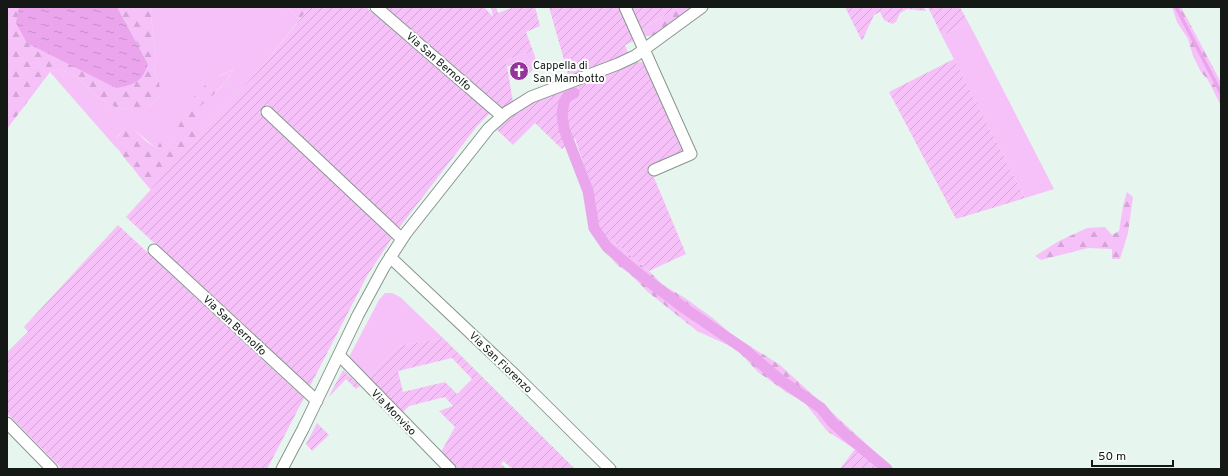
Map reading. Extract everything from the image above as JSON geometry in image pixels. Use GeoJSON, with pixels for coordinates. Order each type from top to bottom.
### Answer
{"type":"FeatureCollection","features":[{"type":"Feature","properties":{"kind":"street","name":"Via San Bernolfo"},"geometry":{"type":"LineString","coordinates":[[376,7],[502,116]]}},
{"type":"Feature","properties":{"kind":"street"},"geometry":{"type":"LineString","coordinates":[[625,7],[643,50],[692,154],[654,170]]}},
{"type":"Feature","properties":{"kind":"street"},"geometry":{"type":"LineString","coordinates":[[282,469],[317,401],[372,287],[390,257],[402,239],[484,134],[502,116],[522,101],[618,64],[643,50],[702,7]]}},
{"type":"Feature","properties":{"kind":"street"},"geometry":{"type":"LineString","coordinates":[[267,112],[402,239]]}},
{"type":"Feature","properties":{"kind":"street","name":"Via San Bernolfo"},"geometry":{"type":"LineString","coordinates":[[154,250],[317,401]]}},
{"type":"Feature","properties":{"kind":"street","name":"Via San Fiorenzo"},"geometry":{"type":"LineString","coordinates":[[390,257],[610,469]]}},
{"type":"Feature","properties":{"kind":"street","name":"Via Monviso"},"geometry":{"type":"LineString","coordinates":[[339,355],[450,469]]}},
{"type":"Feature","properties":{"kind":"street"},"geometry":{"type":"LineString","coordinates":[[7,423],[52,469]]}},
{"type":"Feature","properties":{"kind":"green space"},"geometry":{"type":"Polygon","coordinates":[[[7,7],[19,7],[148,64],[117,7],[150,7],[156,59],[154,70],[159,83],[159,96],[149,107],[141,110],[127,110],[115,107],[98,97],[75,75],[58,69],[50,72],[7,129],[7,7]]]}},
{"type":"Feature","properties":{"kind":"green space"},"geometry":{"type":"Polygon","coordinates":[[[150,7],[285,7],[300,19],[265,63],[202,133],[197,120],[198,109],[202,103],[221,87],[234,69],[219,76],[173,137],[168,138],[157,148],[138,133],[126,128],[118,135],[117,146],[119,151],[50,72],[58,69],[75,75],[98,97],[115,107],[127,110],[149,107],[159,96],[159,83],[154,70],[156,59],[150,7]]]}},
{"type":"Feature","properties":{"kind":"green space"},"geometry":{"type":"Polygon","coordinates":[[[285,7],[310,7],[300,19],[285,7]]]}},
{"type":"Feature","properties":{"kind":"green space"},"geometry":{"type":"Polygon","coordinates":[[[310,7],[366,7],[490,113],[477,126],[399,228],[267,104],[259,112],[392,238],[367,276],[310,386],[126,217],[265,63],[310,7]]]}},
{"type":"Feature","properties":{"kind":"green space"},"geometry":{"type":"Polygon","coordinates":[[[385,7],[484,7],[493,17],[491,7],[496,7],[498,13],[514,7],[535,7],[540,26],[526,32],[533,51],[506,60],[513,102],[504,109],[385,7]]]}},
{"type":"Feature","properties":{"kind":"green space"},"geometry":{"type":"Polygon","coordinates":[[[549,7],[619,7],[634,41],[625,45],[628,53],[622,57],[581,73],[568,74],[549,7]]]}},
{"type":"Feature","properties":{"kind":"green space"},"geometry":{"type":"Polygon","coordinates":[[[629,7],[679,7],[640,30],[629,7]]]}},
{"type":"Feature","properties":{"kind":"green space"},"geometry":{"type":"Polygon","coordinates":[[[679,7],[695,7],[659,33],[644,36],[640,30],[679,7]]]}},
{"type":"Feature","properties":{"kind":"green space"},"geometry":{"type":"Polygon","coordinates":[[[845,7],[924,7],[926,11],[907,9],[900,13],[896,22],[892,24],[884,20],[880,12],[874,15],[862,41],[845,7]]]}},
{"type":"Feature","properties":{"kind":"green space"},"geometry":{"type":"Polygon","coordinates":[[[928,7],[960,7],[968,22],[942,36],[928,7]]]}},
{"type":"Feature","properties":{"kind":"green space"},"geometry":{"type":"Polygon","coordinates":[[[1172,7],[1181,7],[1221,83],[1221,106],[1208,80],[1201,72],[1193,56],[1188,39],[1177,22],[1172,7]]]}},
{"type":"Feature","properties":{"kind":"green space"},"geometry":{"type":"Polygon","coordinates":[[[968,22],[1054,189],[1025,198],[942,36],[968,22]]]}},
{"type":"Feature","properties":{"kind":"green space"},"geometry":{"type":"Polygon","coordinates":[[[533,51],[536,64],[527,75],[527,65],[507,66],[506,60],[533,51]]]}},
{"type":"Feature","properties":{"kind":"green space"},"geometry":{"type":"Polygon","coordinates":[[[954,59],[1025,198],[956,219],[889,92],[954,59]]]}},
{"type":"Feature","properties":{"kind":"green space"},"geometry":{"type":"Polygon","coordinates":[[[642,62],[647,67],[687,152],[650,168],[686,254],[649,271],[600,231],[591,187],[575,138],[562,149],[535,123],[513,145],[496,129],[531,101],[642,62]]]}},
{"type":"Feature","properties":{"kind":"green space"},"geometry":{"type":"Polygon","coordinates":[[[235,69],[219,89],[199,108],[198,117],[202,133],[151,190],[118,148],[117,143],[120,133],[126,128],[132,128],[147,142],[157,148],[163,140],[173,137],[188,106],[197,93],[208,83],[235,69]]]}},
{"type":"Feature","properties":{"kind":"green space"},"geometry":{"type":"Polygon","coordinates":[[[1127,192],[1133,197],[1128,233],[1120,259],[1112,259],[1112,249],[1088,248],[1041,260],[1035,256],[1059,241],[1087,228],[1105,227],[1112,235],[1119,231],[1127,192]]]}},
{"type":"Feature","properties":{"kind":"green space"},"geometry":{"type":"Polygon","coordinates":[[[118,225],[304,398],[267,469],[62,469],[7,413],[7,353],[28,332],[24,327],[118,225]]]}},
{"type":"Feature","properties":{"kind":"green space"},"geometry":{"type":"Polygon","coordinates":[[[600,231],[649,271],[663,285],[685,298],[714,319],[731,334],[780,365],[894,469],[885,469],[827,431],[805,403],[786,392],[758,372],[741,354],[730,346],[697,331],[648,292],[630,274],[616,264],[605,250],[600,231]]]}},
{"type":"Feature","properties":{"kind":"green space"},"geometry":{"type":"Polygon","coordinates":[[[385,293],[392,293],[400,297],[443,338],[399,346],[368,377],[349,357],[379,300],[385,293]]]}},
{"type":"Feature","properties":{"kind":"green space"},"geometry":{"type":"Polygon","coordinates":[[[443,338],[574,468],[513,469],[503,461],[501,464],[507,469],[458,469],[441,452],[455,427],[439,411],[453,406],[445,397],[409,406],[403,412],[368,377],[399,346],[443,338]],[[452,358],[398,371],[403,392],[445,382],[457,394],[472,379],[452,358]]]}},
{"type":"Feature","properties":{"kind":"green space"},"geometry":{"type":"Polygon","coordinates":[[[343,370],[360,386],[356,389],[346,379],[328,398],[343,370]]]}},
{"type":"Feature","properties":{"kind":"green space"},"geometry":{"type":"Polygon","coordinates":[[[317,423],[329,435],[312,451],[306,444],[317,423]]]}},
{"type":"Feature","properties":{"kind":"green space"},"geometry":{"type":"Polygon","coordinates":[[[855,449],[885,469],[840,469],[855,449]]]}},
{"type":"Feature","properties":{"kind":"water"},"geometry":{"type":"Polygon","coordinates":[[[19,7],[117,7],[148,64],[146,70],[136,82],[128,86],[116,88],[27,43],[16,23],[19,7]]]}},
{"type":"Feature","properties":{"kind":"waterway"},"geometry":{"type":"LineString","coordinates":[[1176,7],[1221,93]]}},
{"type":"Feature","properties":{"kind":"waterway"},"geometry":{"type":"LineString","coordinates":[[574,93],[567,97],[564,102],[562,114],[564,129],[588,191],[594,228],[607,247],[639,274],[684,308],[744,349],[779,379],[821,408],[832,422],[887,469]]}},
{"type":"Feature","properties":{"kind":"place","name":"Cappella di San Mambotto"},"geometry":{"type":"Point","coordinates":[519,71]}}]}
